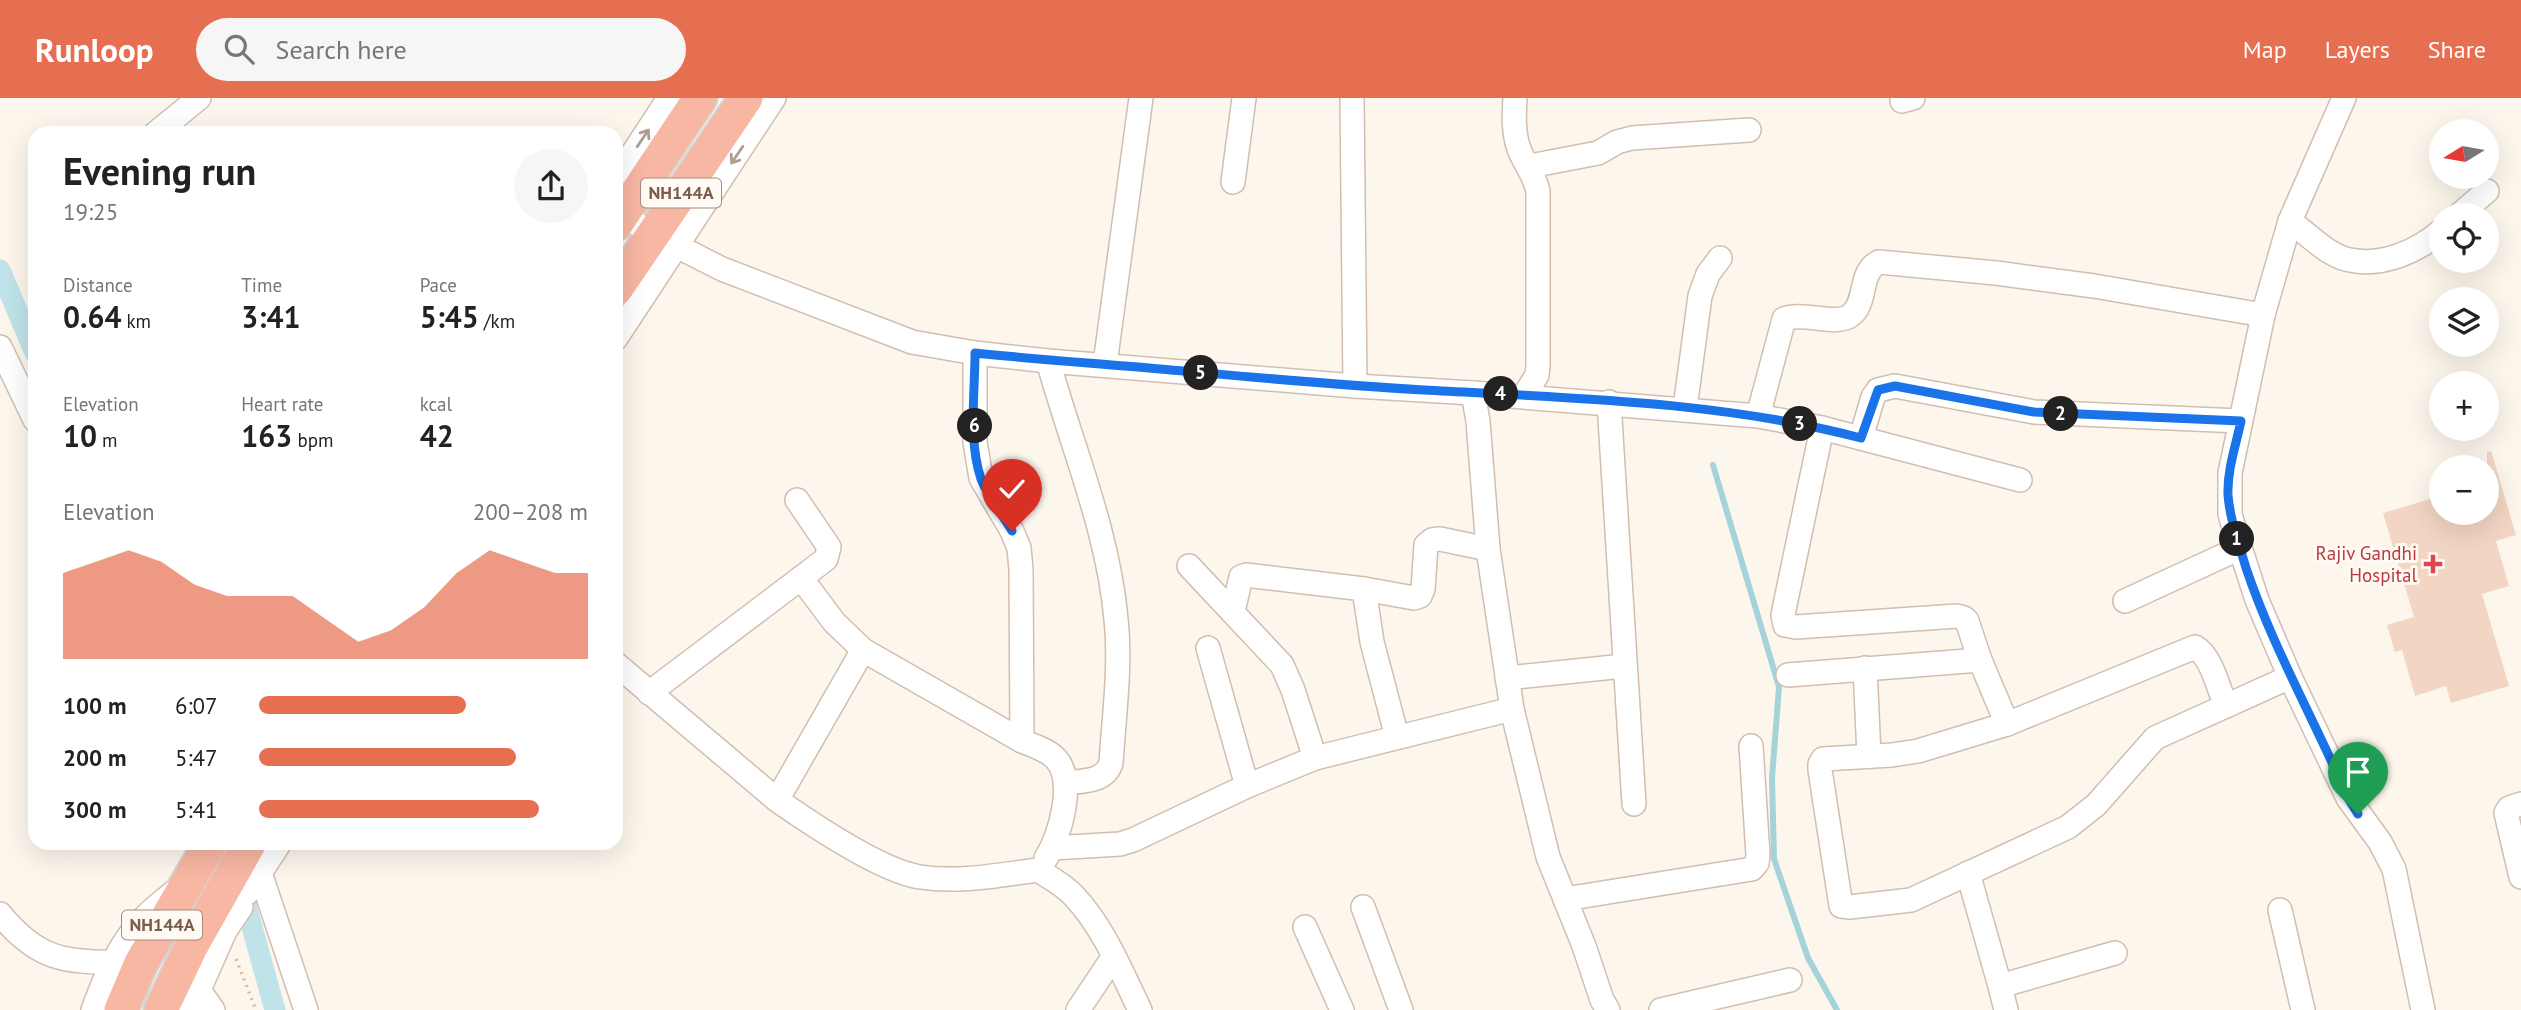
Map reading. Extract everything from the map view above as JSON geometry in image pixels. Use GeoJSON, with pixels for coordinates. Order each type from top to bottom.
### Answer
{"type":"FeatureCollection","features":[{"type":"Feature","properties":{"kind":"highway","name":"NH144A"},"geometry":{"type":"LineString","coordinates":[[623,213],[700,98]]}},
{"type":"Feature","properties":{"kind":"highway","name":"NH144A"},"geometry":{"type":"LineString","coordinates":[[623,282],[664,241],[746,98]]}},
{"type":"Feature","properties":{"kind":"highway","name":"NH144A"},"geometry":{"type":"LineString","coordinates":[[121,1010],[127,963],[198,857]]}},
{"type":"Feature","properties":{"kind":"highway","name":"NH144A"},"geometry":{"type":"LineString","coordinates":[[161,1010],[190,989],[239,886]]}},
{"type":"Feature","properties":{"kind":"street"},"geometry":{"type":"LineString","coordinates":[[165,126],[199,98]]}},
{"type":"Feature","properties":{"kind":"street"},"geometry":{"type":"LineString","coordinates":[[623,168],[669,98]]}},
{"type":"Feature","properties":{"kind":"street"},"geometry":{"type":"LineString","coordinates":[[623,324],[664,241],[774,98]]}},
{"type":"Feature","properties":{"kind":"street"},"geometry":{"type":"LineString","coordinates":[[1105,364],[1141,98]]}},
{"type":"Feature","properties":{"kind":"street"},"geometry":{"type":"LineString","coordinates":[[1233,182],[1244,98]]}},
{"type":"Feature","properties":{"kind":"street"},"geometry":{"type":"LineString","coordinates":[[1352,98],[1354,386]]}},
{"type":"Feature","properties":{"kind":"street"},"geometry":{"type":"LineString","coordinates":[[1515,98],[1513,125],[1516,139],[1520,153],[1530,166],[1538,191],[1538,366],[1524,396]]}},
{"type":"Feature","properties":{"kind":"street"},"geometry":{"type":"LineString","coordinates":[[2344,98],[2290,220],[2263,316],[2228,492],[2230,514],[2257,600],[2290,677],[2348,798],[2389,855],[2423,1010]]}},
{"type":"Feature","properties":{"kind":"street"},"geometry":{"type":"LineString","coordinates":[[1530,166],[1598,153],[1617,142],[1632,138],[1749,131]]}},
{"type":"Feature","properties":{"kind":"street"},"geometry":{"type":"LineString","coordinates":[[2473,203],[2487,191]]}},
{"type":"Feature","properties":{"kind":"street"},"geometry":{"type":"LineString","coordinates":[[2290,220],[2337,255],[2349,260],[2388,258],[2418,248],[2429,239]]}},
{"type":"Feature","properties":{"kind":"street"},"geometry":{"type":"LineString","coordinates":[[623,221],[746,279],[912,342],[975,353],[1048,361],[1354,386],[1609,402],[1758,416],[1822,428],[2020,480]]}},
{"type":"Feature","properties":{"kind":"street"},"geometry":{"type":"LineString","coordinates":[[1697,410],[1700,296],[1708,274],[1720,258]]}},
{"type":"Feature","properties":{"kind":"street"},"geometry":{"type":"LineString","coordinates":[[1758,416],[1784,319],[1801,315],[1839,320],[1847,318],[1858,306],[1871,266],[1879,262],[2094,286],[2263,316]]}},
{"type":"Feature","properties":{"kind":"street"},"geometry":{"type":"LineString","coordinates":[[0,347],[28,405]]}},
{"type":"Feature","properties":{"kind":"street"},"geometry":{"type":"LineString","coordinates":[[975,353],[975,442],[979,470],[987,492],[1012,531],[1019,548],[1023,741]]}},
{"type":"Feature","properties":{"kind":"street"},"geometry":{"type":"LineString","coordinates":[[1048,361],[1099,527],[1114,599],[1117,639],[1109,771],[1094,779],[1065,783]]}},
{"type":"Feature","properties":{"kind":"street"},"geometry":{"type":"LineString","coordinates":[[1861,438],[1878,390],[1895,386],[2034,412],[2241,421]]}},
{"type":"Feature","properties":{"kind":"street"},"geometry":{"type":"LineString","coordinates":[[1473,393],[1478,421],[1488,549],[1512,709],[1548,857],[1608,1010]]}},
{"type":"Feature","properties":{"kind":"street"},"geometry":{"type":"LineString","coordinates":[[1609,402],[1634,804]]}},
{"type":"Feature","properties":{"kind":"street"},"geometry":{"type":"LineString","coordinates":[[1822,428],[1783,615],[1785,625],[1796,627],[1957,616],[1964,618],[1968,621],[1980,660],[2007,724]]}},
{"type":"Feature","properties":{"kind":"street"},"geometry":{"type":"LineString","coordinates":[[649,693],[826,559],[829,547],[797,500]]}},
{"type":"Feature","properties":{"kind":"street"},"geometry":{"type":"LineString","coordinates":[[1233,611],[1241,578],[1246,575],[1364,589],[1414,598],[1420,596],[1423,589],[1426,545],[1432,540],[1440,539],[1488,549]]}},
{"type":"Feature","properties":{"kind":"street"},"geometry":{"type":"LineString","coordinates":[[2125,601],[2240,548]]}},
{"type":"Feature","properties":{"kind":"street"},"geometry":{"type":"LineString","coordinates":[[1189,566],[1282,665],[1315,758]]}},
{"type":"Feature","properties":{"kind":"street"},"geometry":{"type":"LineString","coordinates":[[801,578],[834,622],[863,650],[1058,760],[1064,771],[1065,783],[1059,833],[1038,870]]}},
{"type":"Feature","properties":{"kind":"street"},"geometry":{"type":"LineString","coordinates":[[1364,589],[1372,642],[1397,737]]}},
{"type":"Feature","properties":{"kind":"street"},"geometry":{"type":"LineString","coordinates":[[2226,706],[2202,651],[2195,647],[2007,724],[1918,751],[1824,759],[1820,764],[1841,906],[1911,900],[2067,827],[2083,817],[2154,738],[2226,706],[2290,677]]}},
{"type":"Feature","properties":{"kind":"street"},"geometry":{"type":"LineString","coordinates":[[1208,648],[1247,786]]}},
{"type":"Feature","properties":{"kind":"street"},"geometry":{"type":"LineString","coordinates":[[777,800],[863,650]]}},
{"type":"Feature","properties":{"kind":"street"},"geometry":{"type":"LineString","coordinates":[[1788,675],[1980,660]]}},
{"type":"Feature","properties":{"kind":"street"},"geometry":{"type":"LineString","coordinates":[[1507,678],[1625,666]]}},
{"type":"Feature","properties":{"kind":"street"},"geometry":{"type":"LineString","coordinates":[[1865,668],[1869,756]]}},
{"type":"Feature","properties":{"kind":"street"},"geometry":{"type":"LineString","coordinates":[[623,670],[777,800],[860,852],[890,867],[916,876],[970,880],[1038,870],[1072,893],[1097,926],[1140,1010]]}},
{"type":"Feature","properties":{"kind":"street"},"geometry":{"type":"LineString","coordinates":[[1052,848],[1120,844],[1315,758],[1512,709]]}},
{"type":"Feature","properties":{"kind":"street"},"geometry":{"type":"LineString","coordinates":[[1564,899],[1752,869],[1757,863],[1758,855],[1751,746]]}},
{"type":"Feature","properties":{"kind":"street"},"geometry":{"type":"LineString","coordinates":[[2521,804],[2508,808],[2507,813],[2521,877]]}},
{"type":"Feature","properties":{"kind":"street"},"geometry":{"type":"LineString","coordinates":[[239,886],[273,850]]}},
{"type":"Feature","properties":{"kind":"street"},"geometry":{"type":"LineString","coordinates":[[198,857],[239,886],[306,1010]]}},
{"type":"Feature","properties":{"kind":"street"},"geometry":{"type":"LineString","coordinates":[[1968,873],[2006,1010]]}},
{"type":"Feature","properties":{"kind":"street"},"geometry":{"type":"LineString","coordinates":[[1363,907],[1401,1010]]}},
{"type":"Feature","properties":{"kind":"street"},"geometry":{"type":"LineString","coordinates":[[2280,909],[2303,1010]]}},
{"type":"Feature","properties":{"kind":"street"},"geometry":{"type":"LineString","coordinates":[[0,914],[14,931],[32,946],[54,957],[74,961],[127,963]]}},
{"type":"Feature","properties":{"kind":"street"},"geometry":{"type":"LineString","coordinates":[[1305,927],[1342,1010]]}},
{"type":"Feature","properties":{"kind":"street"},"geometry":{"type":"LineString","coordinates":[[2000,986],[2115,953]]}},
{"type":"Feature","properties":{"kind":"street"},"geometry":{"type":"LineString","coordinates":[[1078,1010],[1114,956]]}},
{"type":"Feature","properties":{"kind":"street"},"geometry":{"type":"LineString","coordinates":[[93,1010],[127,963]]}},
{"type":"Feature","properties":{"kind":"street"},"geometry":{"type":"LineString","coordinates":[[1661,1010],[1790,980]]}},
{"type":"Feature","properties":{"kind":"street"},"geometry":{"type":"LineString","coordinates":[[190,989],[213,1010]]}},
{"type":"Feature","properties":{"kind":"path"},"geometry":{"type":"LineString","coordinates":[[239,886],[256,1010]]}},
{"type":"Feature","properties":{"kind":"building"},"geometry":{"type":"Polygon","coordinates":[[[2499,478],[2516,535],[2496,541],[2509,586],[2482,594],[2509,686],[2451,703],[2446,686],[2415,696],[2402,650],[2395,652],[2387,625],[2414,617],[2383,513],[2429,500],[2429,525],[2499,525],[2499,478]]]}},
{"type":"Feature","properties":{"kind":"waterway"},"geometry":{"type":"LineString","coordinates":[[0,270],[28,336]]}},
{"type":"Feature","properties":{"kind":"waterway"},"geometry":{"type":"LineString","coordinates":[[1713,465],[1779,687],[1772,778],[1774,859],[1808,958],[1837,1010]]}},
{"type":"Feature","properties":{"kind":"waterway"},"geometry":{"type":"LineString","coordinates":[[231,850],[275,1010]]}},
{"type":"Feature","properties":{"kind":"place","name":"Rajiv Gandhi Hospital"},"geometry":{"type":"Point","coordinates":[2433,564]}},
{"type":"Feature","properties":{"kind":"route"},"geometry":{"type":"LineString","coordinates":[[1012,531],[981,478],[975,442],[975,353],[1354,386],[1696,409],[1758,416],[1861,438],[1873,397],[1878,390],[1886,386],[1932,391],[2009,408],[2062,415],[2241,421],[2228,492],[2236,536],[2257,600],[2290,677],[2358,814]]}}]}
